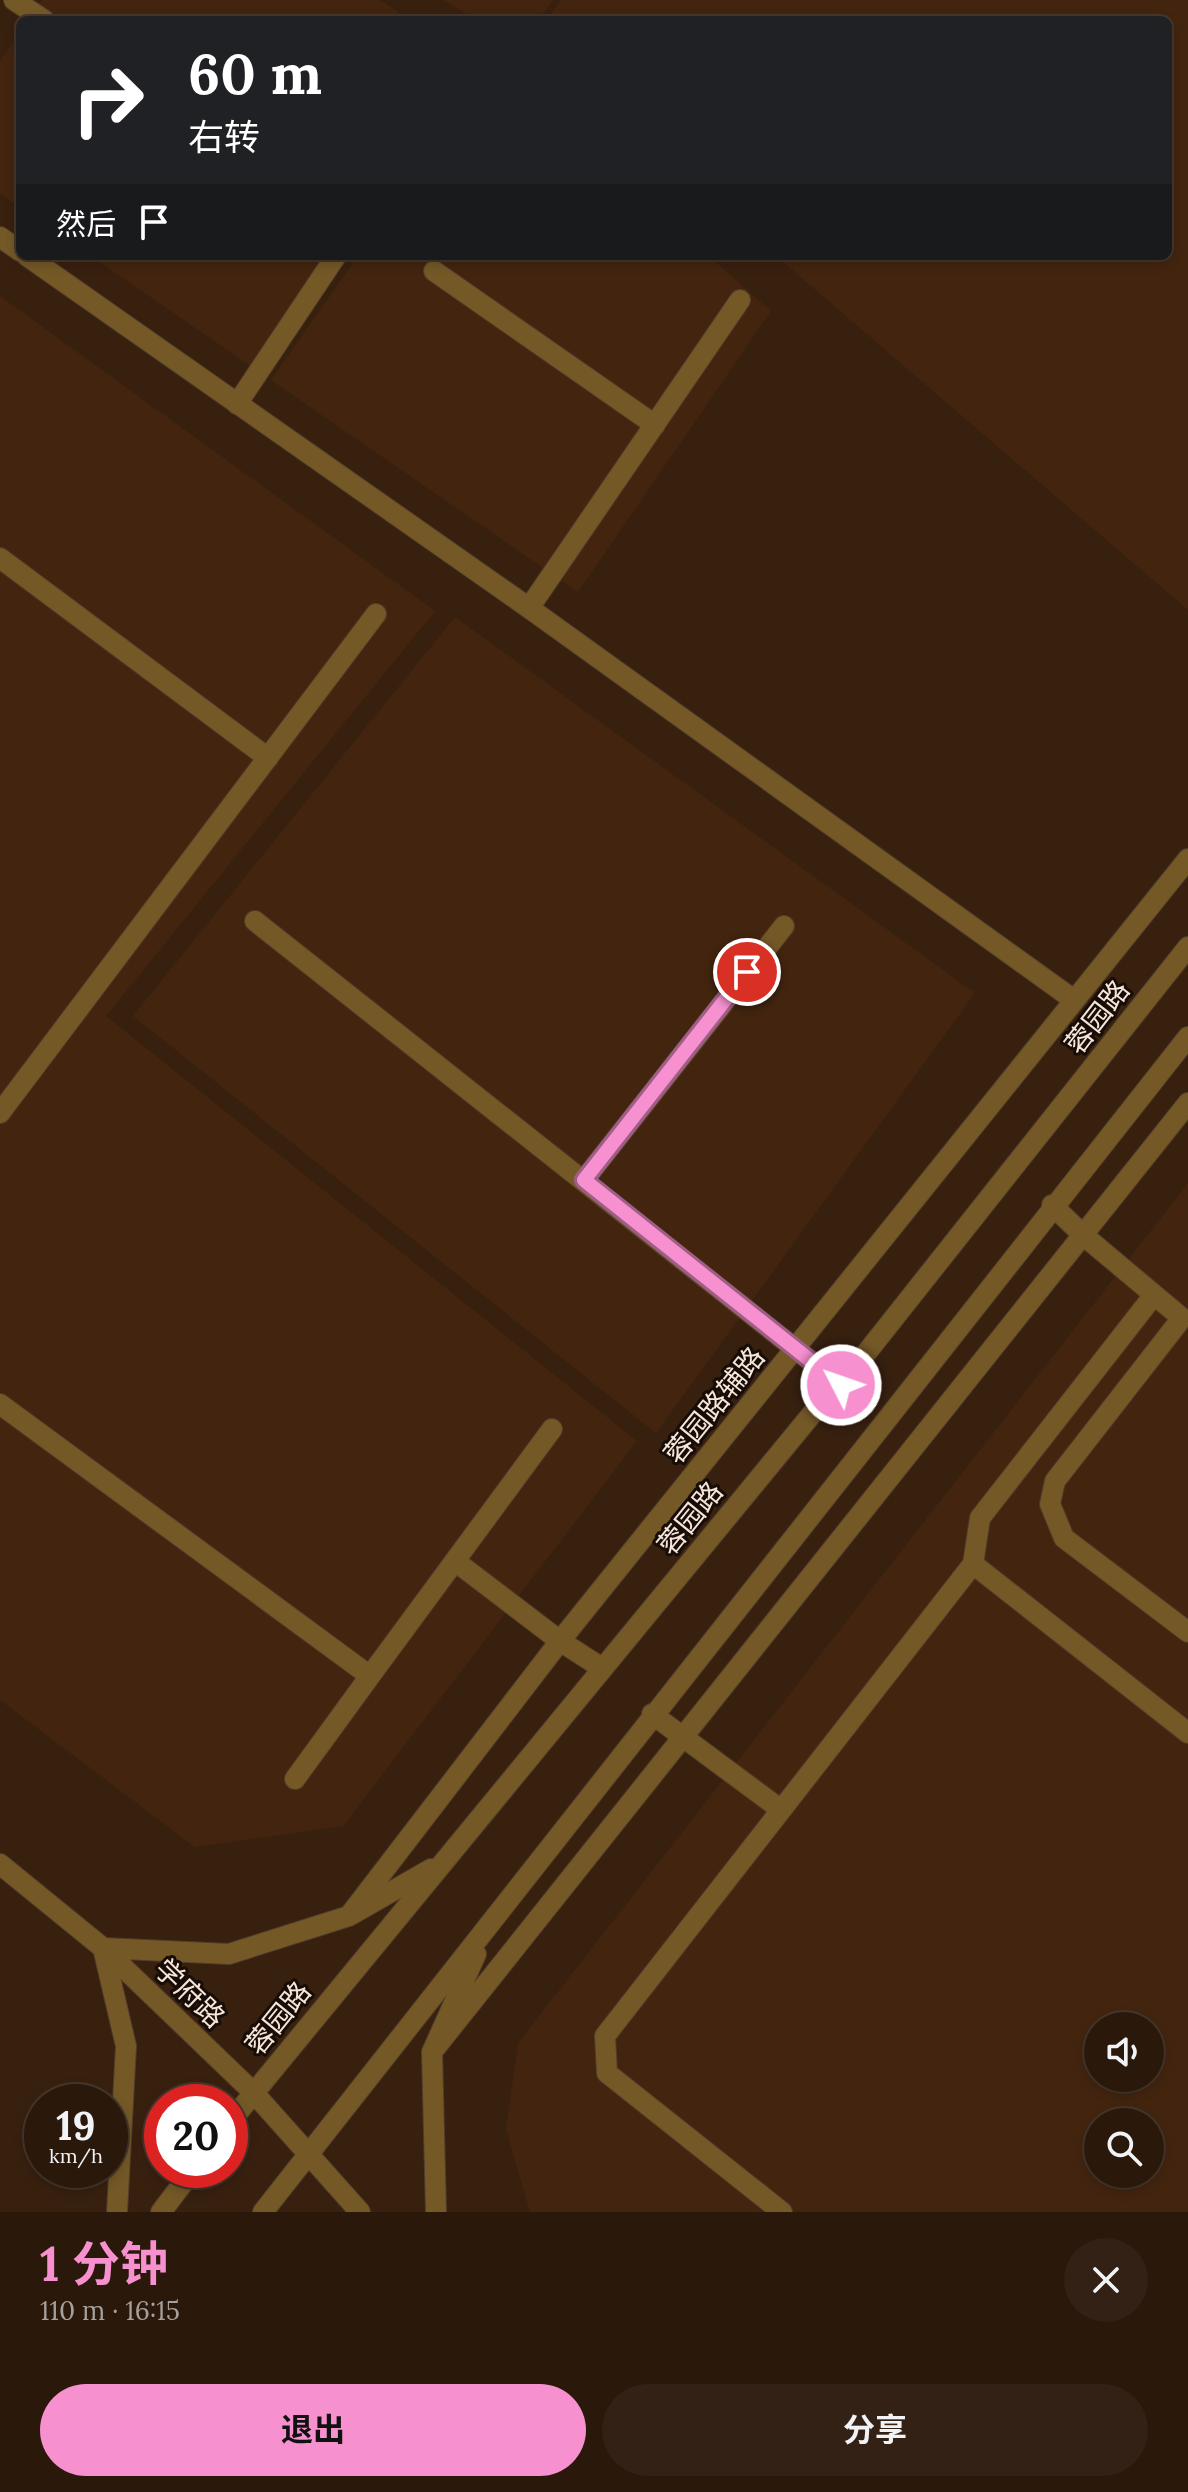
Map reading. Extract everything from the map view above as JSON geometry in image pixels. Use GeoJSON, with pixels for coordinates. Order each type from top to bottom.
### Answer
{"type":"FeatureCollection","features":[{"type":"Feature","properties":{"kind":"street"},"geometry":{"type":"LineString","coordinates":[[14,0],[38,16]]}},
{"type":"Feature","properties":{"kind":"street"},"geometry":{"type":"LineString","coordinates":[[33,260],[529,608],[1074,1000]]}},
{"type":"Feature","properties":{"kind":"street"},"geometry":{"type":"LineString","coordinates":[[237,404],[333,260]]}},
{"type":"Feature","properties":{"kind":"street"},"geometry":{"type":"LineString","coordinates":[[434,271],[655,425]]}},
{"type":"Feature","properties":{"kind":"street"},"geometry":{"type":"LineString","coordinates":[[529,608],[740,300]]}},
{"type":"Feature","properties":{"kind":"street"},"geometry":{"type":"LineString","coordinates":[[0,558],[268,758]]}},
{"type":"Feature","properties":{"kind":"street"},"geometry":{"type":"LineString","coordinates":[[0,1113],[376,614]]}},
{"type":"Feature","properties":{"kind":"street","name":"蓉园路辅路"},"geometry":{"type":"LineString","coordinates":[[349,1916],[560,1641],[1188,859]]}},
{"type":"Feature","properties":{"kind":"street"},"geometry":{"type":"LineString","coordinates":[[255,921],[797,1347],[841,1385]]}},
{"type":"Feature","properties":{"kind":"street"},"geometry":{"type":"LineString","coordinates":[[584,1180],[784,926]]}},
{"type":"Feature","properties":{"kind":"street","name":"蓉园路"},"geometry":{"type":"LineString","coordinates":[[248,2099],[835,1386],[841,1385],[1188,947]]}},
{"type":"Feature","properties":{"kind":"street"},"geometry":{"type":"LineString","coordinates":[[263,2212],[1052,1205],[1188,1037]]}},
{"type":"Feature","properties":{"kind":"street"},"geometry":{"type":"LineString","coordinates":[[432,2052],[1188,1103]]}},
{"type":"Feature","properties":{"kind":"street"},"geometry":{"type":"LineString","coordinates":[[1052,1205],[1154,1295],[1185,1314],[1055,1481],[1050,1504],[1064,1538],[1188,1632]]}},
{"type":"Feature","properties":{"kind":"street"},"geometry":{"type":"LineString","coordinates":[[782,2212],[607,2073],[605,2036],[973,1564],[980,1518],[1154,1295]]}},
{"type":"Feature","properties":{"kind":"street"},"geometry":{"type":"LineString","coordinates":[[0,1404],[370,1676]]}},
{"type":"Feature","properties":{"kind":"street"},"geometry":{"type":"LineString","coordinates":[[295,1779],[552,1429]]}},
{"type":"Feature","properties":{"kind":"street"},"geometry":{"type":"LineString","coordinates":[[455,1561],[560,1641],[602,1668]]}},
{"type":"Feature","properties":{"kind":"street"},"geometry":{"type":"LineString","coordinates":[[973,1564],[1188,1733]]}},
{"type":"Feature","properties":{"kind":"street"},"geometry":{"type":"LineString","coordinates":[[652,1714],[780,1809]]}},
{"type":"Feature","properties":{"kind":"street"},"geometry":{"type":"LineString","coordinates":[[105,2212],[119,2203],[126,2046],[103,1948],[229,1954],[349,1916],[441,1863]]}},
{"type":"Feature","properties":{"kind":"street","name":"学府路"},"geometry":{"type":"LineString","coordinates":[[0,1864],[103,1948],[253,2092],[360,2212]]}},
{"type":"Feature","properties":{"kind":"street"},"geometry":{"type":"LineString","coordinates":[[436,2212],[432,2052],[491,1922]]}},
{"type":"Feature","properties":{"kind":"street"},"geometry":{"type":"LineString","coordinates":[[161,2212],[179,2188]]}},
{"type":"Feature","properties":{"kind":"shaded area"},"geometry":{"type":"Polygon","coordinates":[[[42,0],[380,0],[404,16],[32,16],[42,0]]]}},
{"type":"Feature","properties":{"kind":"shaded area"},"geometry":{"type":"Polygon","coordinates":[[[444,0],[553,0],[542,16],[470,16],[444,0]]]}},
{"type":"Feature","properties":{"kind":"shaded area"},"geometry":{"type":"Polygon","coordinates":[[[561,0],[1188,0],[1188,610],[781,260],[1172,260],[1172,16],[550,16],[561,0]]]}},
{"type":"Feature","properties":{"kind":"shaded area"},"geometry":{"type":"Polygon","coordinates":[[[16,38],[16,204],[0,194],[0,61],[16,38]]]}},
{"type":"Feature","properties":{"kind":"shaded area"},"geometry":{"type":"Polygon","coordinates":[[[97,260],[343,260],[265,376],[97,260]]]}},
{"type":"Feature","properties":{"kind":"shaded area"},"geometry":{"type":"Polygon","coordinates":[[[355,260],[714,260],[771,311],[578,592],[271,380],[355,260]]]}},
{"type":"Feature","properties":{"kind":"shaded area"},"geometry":{"type":"Polygon","coordinates":[[[0,296],[435,611],[106,1016],[637,1441],[343,1826],[195,1847],[0,1700],[0,296]]]}},
{"type":"Feature","properties":{"kind":"shaded area"},"geometry":{"type":"Polygon","coordinates":[[[455,617],[975,993],[656,1433],[133,1016],[455,617]]]}},
{"type":"Feature","properties":{"kind":"shaded area"},"geometry":{"type":"Polygon","coordinates":[[[1188,1183],[1188,2212],[530,2212],[506,2129],[518,2043],[1188,1183]]]}},
{"type":"Feature","properties":{"kind":"route"},"geometry":{"type":"LineString","coordinates":[[747,972],[584,1180],[841,1385]]}}]}
